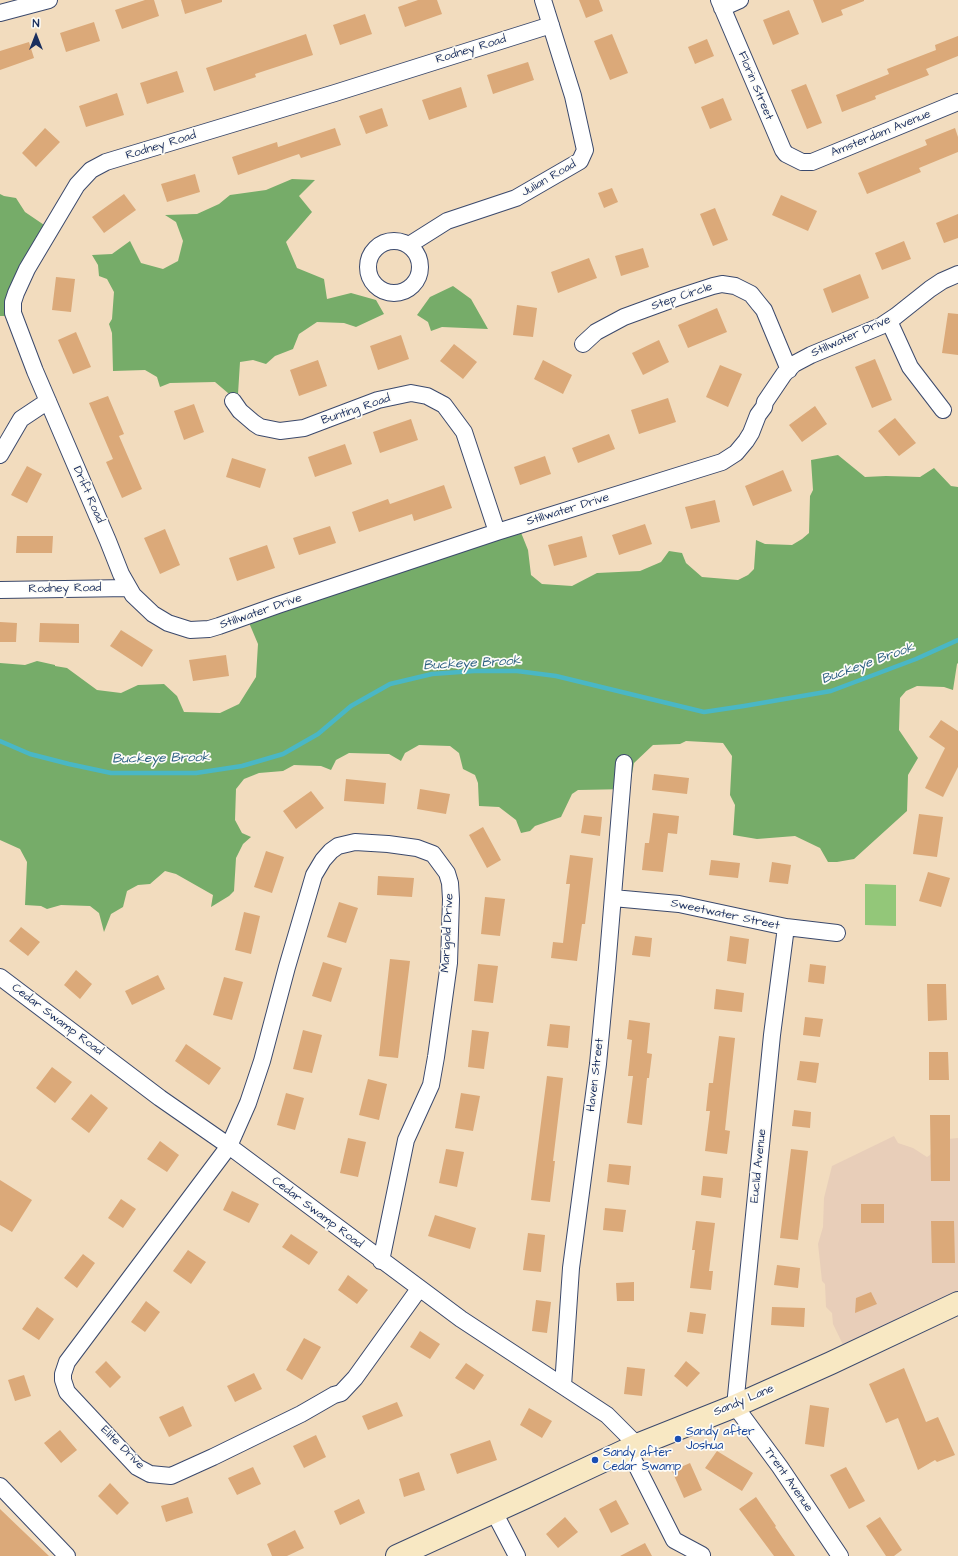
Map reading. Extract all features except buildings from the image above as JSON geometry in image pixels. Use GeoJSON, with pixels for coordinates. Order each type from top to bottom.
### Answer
{"type":"FeatureCollection","features":[{"type":"Feature","properties":{"kind":"main road","name":"Sandy Lane"},"geometry":{"type":"LineString","coordinates":[[397,1556],[633,1447],[735,1406],[958,1303]]}},
{"type":"Feature","properties":{"kind":"street"},"geometry":{"type":"LineString","coordinates":[[0,13],[48,0]]}},
{"type":"Feature","properties":{"kind":"street","name":"Julian Road"},"geometry":{"type":"LineString","coordinates":[[409,245],[447,221],[516,198],[580,161],[585,150],[573,96],[543,0]]}},
{"type":"Feature","properties":{"kind":"street"},"geometry":{"type":"LineString","coordinates":[[721,4],[740,0]]}},
{"type":"Feature","properties":{"kind":"street","name":"Florin Street"},"geometry":{"type":"LineString","coordinates":[[721,4],[783,150],[786,154],[802,162]]}},
{"type":"Feature","properties":{"kind":"street","name":"Rodney Road"},"geometry":{"type":"LineString","coordinates":[[48,401],[14,319],[13,302],[27,269],[63,207],[77,185],[90,170],[106,162],[551,25]]}},
{"type":"Feature","properties":{"kind":"street","name":"Amsterdam Avenue"},"geometry":{"type":"LineString","coordinates":[[802,162],[812,162],[958,102]]}},
{"type":"Feature","properties":{"kind":"street","name":"Stillwater Drive"},"geometry":{"type":"LineString","coordinates":[[129,588],[139,601],[153,614],[168,623],[190,630],[209,629],[497,532],[722,462],[736,453],[746,442],[758,415],[764,407],[765,402],[794,364],[889,321],[930,289],[942,281],[958,274]]}},
{"type":"Feature","properties":{"kind":"street","name":"Step Circle"},"geometry":{"type":"LineString","coordinates":[[583,344],[596,332],[624,317],[676,298],[722,284],[735,286],[751,294],[760,304],[764,310],[789,370]]}},
{"type":"Feature","properties":{"kind":"street"},"geometry":{"type":"LineString","coordinates":[[889,321],[910,367],[943,410]]}},
{"type":"Feature","properties":{"kind":"street","name":"Bunting Road"},"geometry":{"type":"LineString","coordinates":[[233,401],[240,411],[260,427],[280,431],[304,428],[378,400],[411,393],[427,396],[444,405],[464,432],[497,532]]}},
{"type":"Feature","properties":{"kind":"street"},"geometry":{"type":"LineString","coordinates":[[0,454],[21,419],[48,401]]}},
{"type":"Feature","properties":{"kind":"street","name":"Drift Road"},"geometry":{"type":"LineString","coordinates":[[48,401],[121,574],[129,588]]}},
{"type":"Feature","properties":{"kind":"street","name":"Rodney Road"},"geometry":{"type":"LineString","coordinates":[[0,590],[129,588]]}},
{"type":"Feature","properties":{"kind":"street","name":"Haven Street"},"geometry":{"type":"LineString","coordinates":[[563,1386],[571,1268],[598,1064],[624,763]]}},
{"type":"Feature","properties":{"kind":"street","name":"Marigold Drive"},"geometry":{"type":"LineString","coordinates":[[229,1146],[248,1103],[262,1060],[314,875],[323,860],[338,846],[364,842],[417,848],[433,854],[447,873],[450,883],[451,915],[448,963],[436,1057],[431,1085],[406,1140],[381,1261]]}},
{"type":"Feature","properties":{"kind":"street","name":"Sweetwater Street"},"geometry":{"type":"LineString","coordinates":[[612,898],[679,904],[786,927],[837,933]]}},
{"type":"Feature","properties":{"kind":"street","name":"Euclid Avenue"},"geometry":{"type":"LineString","coordinates":[[735,1406],[772,1035],[786,927]]}},
{"type":"Feature","properties":{"kind":"street","name":"Cedar Swamp Road"},"geometry":{"type":"LineString","coordinates":[[0,977],[160,1098],[229,1146],[461,1320],[607,1415],[633,1447],[674,1540],[702,1554]]}},
{"type":"Feature","properties":{"kind":"street","name":"Elite Drive"},"geometry":{"type":"LineString","coordinates":[[229,1146],[67,1362],[63,1374],[63,1380],[67,1392],[137,1467],[150,1474],[171,1476],[213,1457],[341,1392],[354,1378],[419,1289]]}},
{"type":"Feature","properties":{"kind":"street","name":"Trent Avenue"},"geometry":{"type":"LineString","coordinates":[[735,1406],[780,1468],[840,1556]]}},
{"type":"Feature","properties":{"kind":"street"},"geometry":{"type":"LineString","coordinates":[[0,1486],[67,1556]]}},
{"type":"Feature","properties":{"kind":"street"},"geometry":{"type":"LineString","coordinates":[[494,1512],[517,1556]]}},
{"type":"Feature","properties":{"kind":"shaded area"},"geometry":{"type":"Polygon","coordinates":[[[894,1136],[898,1143],[913,1148],[927,1157],[934,1148],[948,1139],[958,1138],[958,1303],[847,1353],[833,1324],[832,1313],[826,1307],[825,1284],[822,1281],[818,1244],[823,1227],[824,1198],[832,1166],[894,1136]]]}},
{"type":"Feature","properties":{"kind":"green space"},"geometry":{"type":"Polygon","coordinates":[[[292,179],[315,180],[299,196],[312,212],[286,242],[297,268],[324,279],[327,299],[351,293],[376,300],[384,314],[356,327],[344,323],[317,322],[299,334],[293,349],[275,356],[266,364],[253,360],[240,362],[238,394],[235,399],[215,382],[170,383],[160,387],[157,377],[145,370],[113,371],[112,333],[109,324],[112,319],[114,292],[107,279],[99,276],[98,265],[92,255],[112,254],[130,241],[141,263],[163,269],[178,261],[183,241],[176,222],[165,215],[197,214],[219,204],[230,195],[266,190],[292,179]]]}},
{"type":"Feature","properties":{"kind":"green space"},"geometry":{"type":"Polygon","coordinates":[[[0,194],[16,198],[25,212],[50,229],[12,316],[0,316],[0,194]]]}},
{"type":"Feature","properties":{"kind":"green space"},"geometry":{"type":"Polygon","coordinates":[[[453,286],[471,299],[488,329],[442,327],[431,331],[428,322],[417,315],[430,297],[453,286]]]}},
{"type":"Feature","properties":{"kind":"green space"},"geometry":{"type":"Polygon","coordinates":[[[838,455],[865,477],[920,477],[934,468],[951,486],[958,487],[958,663],[953,690],[944,687],[917,686],[906,691],[900,698],[899,730],[918,758],[908,775],[907,811],[854,859],[828,862],[820,848],[795,836],[757,839],[733,835],[735,805],[730,795],[732,756],[723,743],[686,741],[680,744],[653,745],[634,763],[629,789],[578,790],[572,794],[561,817],[535,826],[530,831],[521,833],[516,820],[499,807],[479,806],[478,783],[475,775],[463,769],[459,753],[450,746],[419,745],[405,753],[401,761],[389,754],[349,753],[336,760],[331,770],[321,766],[294,765],[283,771],[259,773],[244,779],[236,789],[235,820],[242,833],[251,837],[243,844],[236,858],[234,891],[229,896],[211,907],[213,895],[176,874],[165,871],[150,884],[138,885],[127,891],[123,907],[111,914],[104,932],[99,913],[90,906],[61,905],[47,909],[41,906],[25,905],[27,862],[20,849],[0,840],[0,663],[25,665],[37,661],[67,668],[97,690],[121,693],[138,685],[164,684],[177,696],[184,712],[220,713],[239,704],[256,677],[258,644],[247,618],[518,525],[528,550],[531,575],[542,584],[572,586],[597,573],[640,571],[661,562],[669,551],[682,553],[686,563],[702,577],[738,580],[748,575],[754,569],[756,540],[765,544],[792,545],[809,533],[810,496],[813,490],[811,460],[838,455]]]}},
{"type":"Feature","properties":{"kind":"green space"},"geometry":{"type":"Polygon","coordinates":[[[865,884],[896,885],[896,926],[865,925],[865,884]]]}},
{"type":"Feature","properties":{"kind":"waterway","name":"Buckeye Brook"},"geometry":{"type":"LineString","coordinates":[[0,741],[30,754],[111,773],[196,773],[242,766],[283,754],[318,734],[351,706],[390,684],[432,674],[474,671],[517,671],[556,676],[704,712],[831,691],[916,659],[958,640]]}},
{"type":"Feature","properties":{"kind":"place","name":"Sandy after Joshua"},"geometry":{"type":"Point","coordinates":[678,1439]}},
{"type":"Feature","properties":{"kind":"place","name":"Sandy after Cedar Swamp"},"geometry":{"type":"Point","coordinates":[595,1460]}}]}
